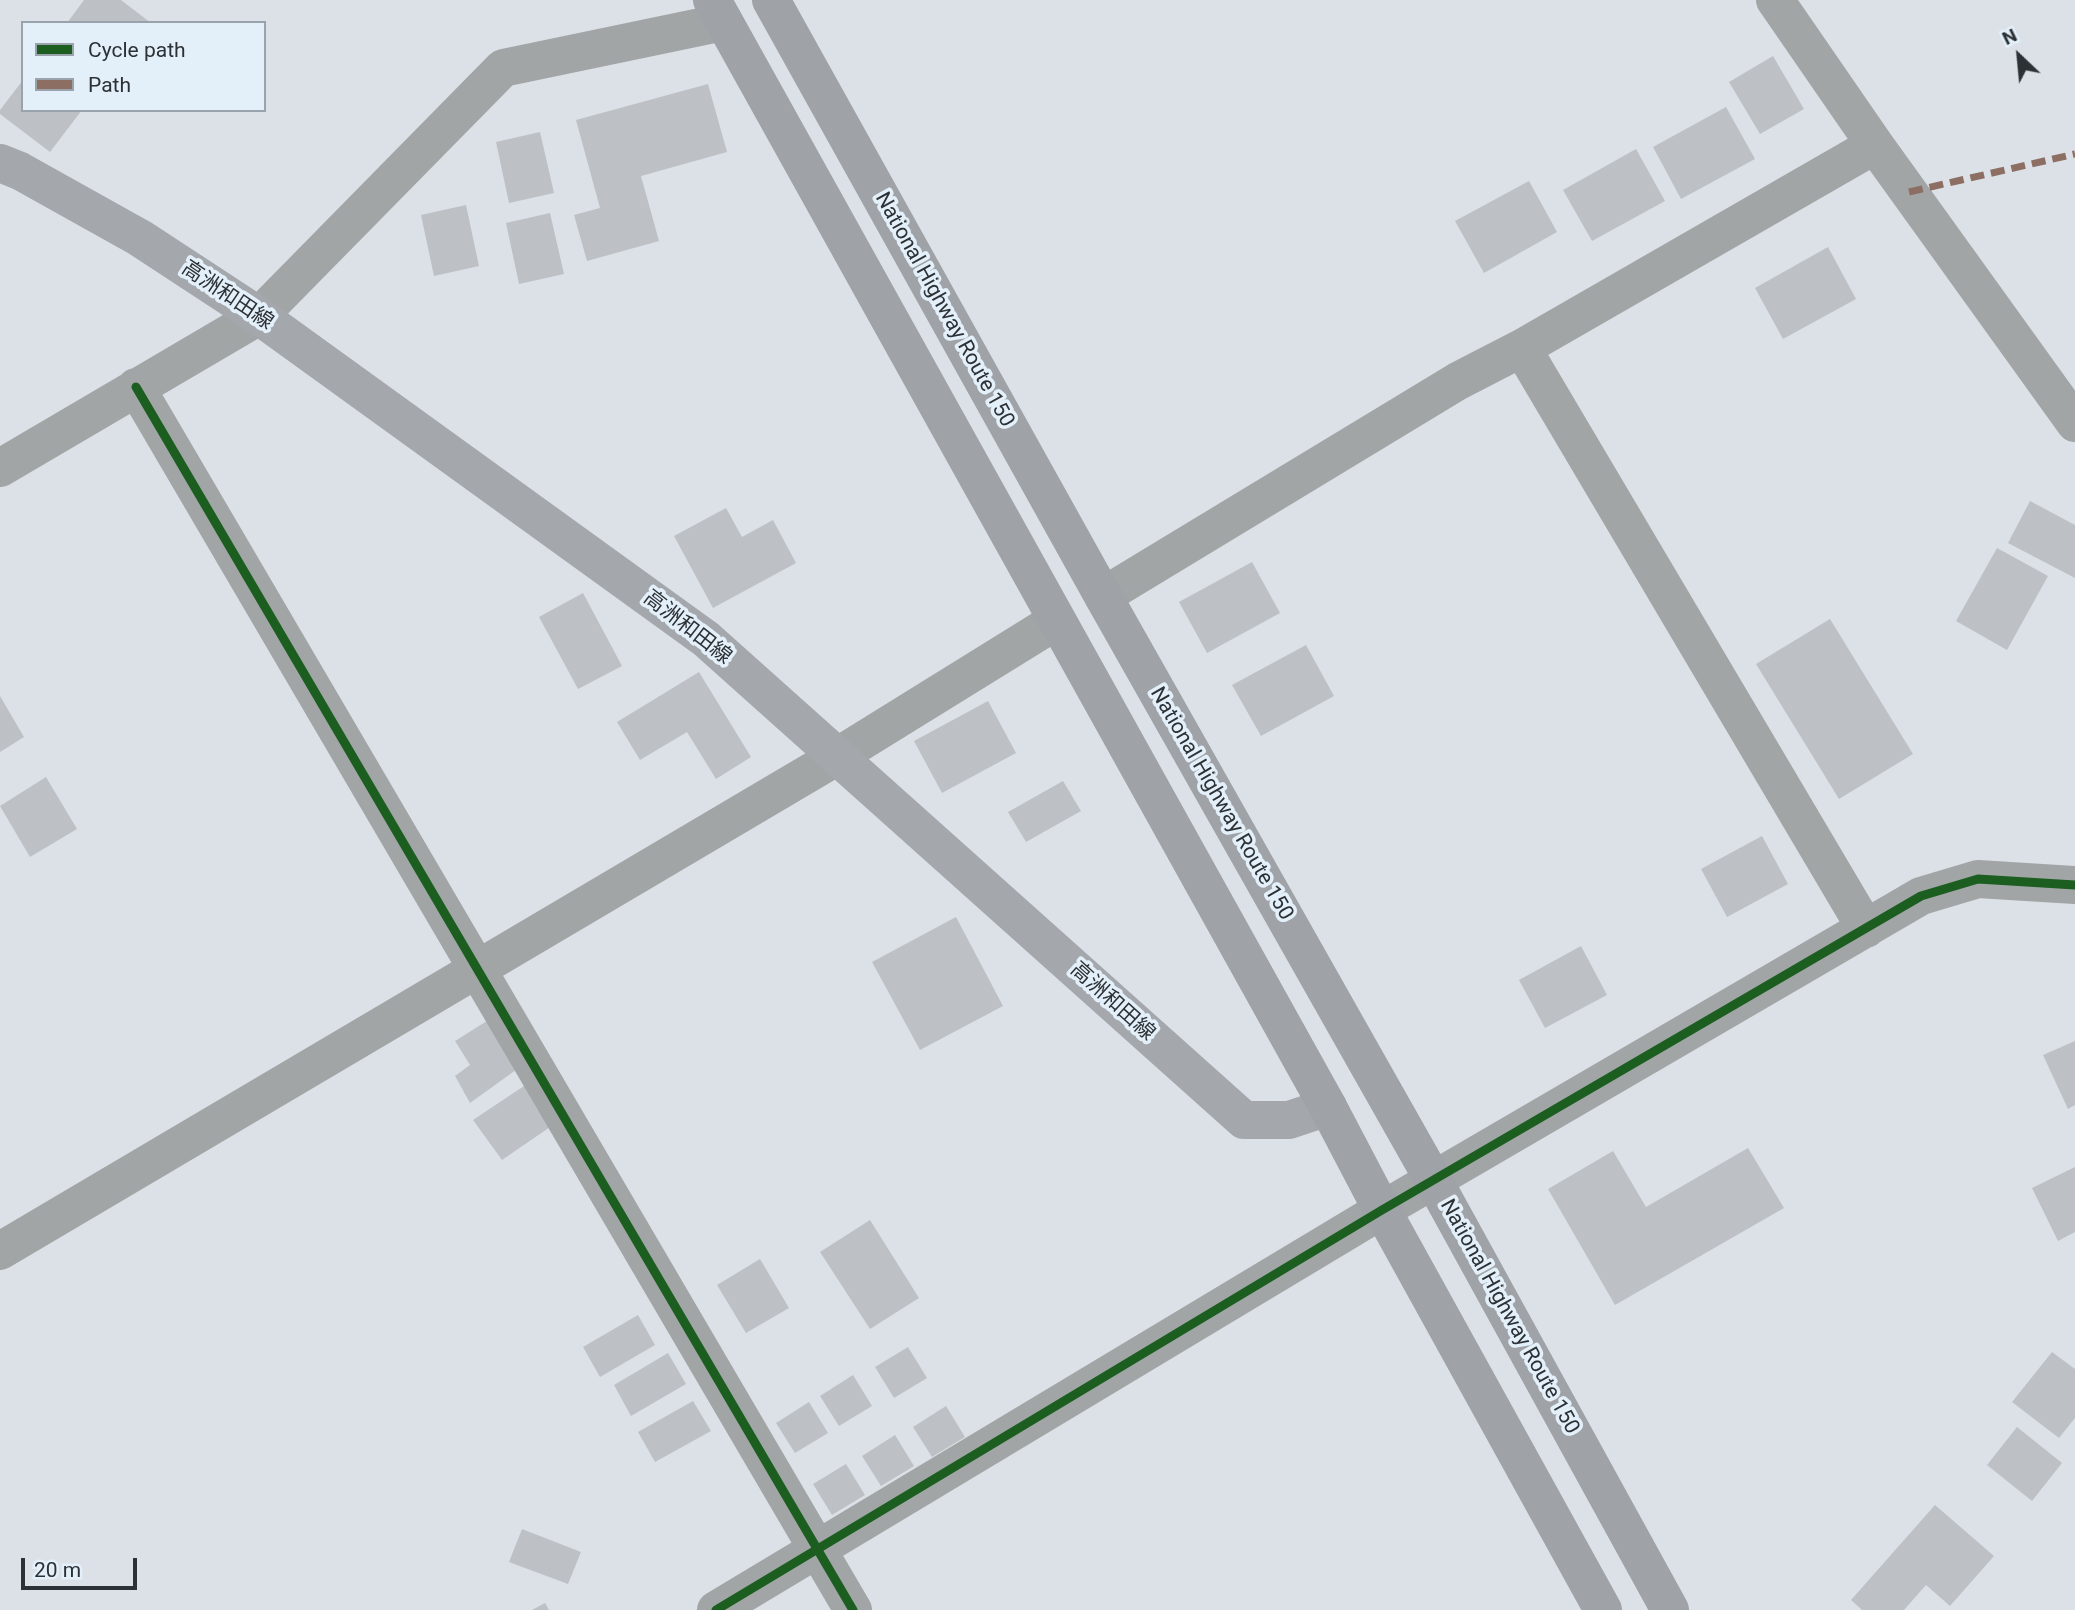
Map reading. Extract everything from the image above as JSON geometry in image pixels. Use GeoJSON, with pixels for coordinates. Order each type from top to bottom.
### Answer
{"type":"FeatureCollection","features":[{"type":"Feature","properties":{"kind":"highway","name":"National Highway Route 150"},"geometry":{"type":"LineString","coordinates":[[771,0],[1103,596],[1434,1181],[1670,1610]]}},
{"type":"Feature","properties":{"kind":"highway"},"geometry":{"type":"LineString","coordinates":[[718,11],[1328,1107],[1602,1610]]}},
{"type":"Feature","properties":{"kind":"main road","name":"高洲和田線"},"geometry":{"type":"LineString","coordinates":[[0,163],[20,171],[139,238],[258,316],[706,639],[1244,1120],[1289,1120],[1328,1107]]}},
{"type":"Feature","properties":{"kind":"street"},"geometry":{"type":"LineString","coordinates":[[1774,0],[2075,423]]}},
{"type":"Feature","properties":{"kind":"street"},"geometry":{"type":"LineString","coordinates":[[0,468],[258,316],[503,68],[718,11]]}},
{"type":"Feature","properties":{"kind":"street"},"geometry":{"type":"LineString","coordinates":[[1103,596],[1458,381],[1522,348],[1875,145]]}},
{"type":"Feature","properties":{"kind":"street"},"geometry":{"type":"LineString","coordinates":[[1522,348],[1866,929]]}},
{"type":"Feature","properties":{"kind":"street"},"geometry":{"type":"LineString","coordinates":[[136,387],[853,1610]]}},
{"type":"Feature","properties":{"kind":"street"},"geometry":{"type":"LineString","coordinates":[[0,1251],[838,756],[1056,621]]}},
{"type":"Feature","properties":{"kind":"street"},"geometry":{"type":"LineString","coordinates":[[716,1610],[1382,1210],[1921,896],[1978,879],[2075,885]]}},
{"type":"Feature","properties":{"kind":"building"},"geometry":{"type":"Polygon","coordinates":[[[84,0],[121,0],[148,21],[68,21],[84,0]]]}},
{"type":"Feature","properties":{"kind":"building"},"geometry":{"type":"Polygon","coordinates":[[[1773,56],[1804,109],[1760,134],[1729,82],[1773,56]]]}},
{"type":"Feature","properties":{"kind":"building"},"geometry":{"type":"Polygon","coordinates":[[[21,83],[21,112],[80,112],[50,152],[0,114],[0,110],[21,83]]]}},
{"type":"Feature","properties":{"kind":"building"},"geometry":{"type":"Polygon","coordinates":[[[708,84],[727,152],[641,176],[659,241],[587,261],[574,215],[600,208],[576,120],[708,84]]]}},
{"type":"Feature","properties":{"kind":"building"},"geometry":{"type":"Polygon","coordinates":[[[1726,107],[1755,159],[1681,199],[1653,147],[1726,107]]]}},
{"type":"Feature","properties":{"kind":"building"},"geometry":{"type":"Polygon","coordinates":[[[540,132],[554,193],[509,203],[496,142],[540,132]]]}},
{"type":"Feature","properties":{"kind":"building"},"geometry":{"type":"Polygon","coordinates":[[[1636,149],[1665,201],[1592,241],[1563,190],[1636,149]]]}},
{"type":"Feature","properties":{"kind":"building"},"geometry":{"type":"Polygon","coordinates":[[[1529,181],[1557,232],[1484,273],[1455,221],[1529,181]]]}},
{"type":"Feature","properties":{"kind":"building"},"geometry":{"type":"Polygon","coordinates":[[[466,205],[479,266],[434,276],[421,215],[466,205]]]}},
{"type":"Feature","properties":{"kind":"building"},"geometry":{"type":"Polygon","coordinates":[[[550,213],[564,274],[519,284],[506,223],[550,213]]]}},
{"type":"Feature","properties":{"kind":"building"},"geometry":{"type":"Polygon","coordinates":[[[1828,247],[1856,299],[1783,339],[1755,288],[1828,247]]]}},
{"type":"Feature","properties":{"kind":"building"},"geometry":{"type":"Polygon","coordinates":[[[2030,501],[2075,525],[2075,578],[2008,543],[2030,501]]]}},
{"type":"Feature","properties":{"kind":"building"},"geometry":{"type":"Polygon","coordinates":[[[726,508],[742,537],[773,520],[796,563],[713,608],[674,536],[726,508]]]}},
{"type":"Feature","properties":{"kind":"building"},"geometry":{"type":"Polygon","coordinates":[[[1997,548],[2048,576],[2007,650],[1956,621],[1997,548]]]}},
{"type":"Feature","properties":{"kind":"building"},"geometry":{"type":"Polygon","coordinates":[[[1252,562],[1280,613],[1207,653],[1179,602],[1252,562]]]}},
{"type":"Feature","properties":{"kind":"building"},"geometry":{"type":"Polygon","coordinates":[[[583,593],[622,666],[578,689],[539,617],[583,593]]]}},
{"type":"Feature","properties":{"kind":"building"},"geometry":{"type":"Polygon","coordinates":[[[1830,619],[1913,754],[1839,799],[1756,664],[1830,619]]]}},
{"type":"Feature","properties":{"kind":"building"},"geometry":{"type":"Polygon","coordinates":[[[1306,645],[1334,696],[1261,736],[1232,685],[1306,645]]]}},
{"type":"Feature","properties":{"kind":"building"},"geometry":{"type":"Polygon","coordinates":[[[699,672],[751,757],[716,779],[687,732],[640,760],[617,722],[699,672]]]}},
{"type":"Feature","properties":{"kind":"building"},"geometry":{"type":"Polygon","coordinates":[[[0,696],[24,737],[0,752],[0,696]]]}},
{"type":"Feature","properties":{"kind":"building"},"geometry":{"type":"Polygon","coordinates":[[[988,701],[1016,753],[942,793],[914,741],[988,701]]]}},
{"type":"Feature","properties":{"kind":"building"},"geometry":{"type":"Polygon","coordinates":[[[46,777],[77,829],[30,857],[0,806],[46,777]]]}},
{"type":"Feature","properties":{"kind":"building"},"geometry":{"type":"Polygon","coordinates":[[[1063,781],[1081,811],[1026,842],[1008,812],[1063,781]]]}},
{"type":"Feature","properties":{"kind":"building"},"geometry":{"type":"Polygon","coordinates":[[[1762,836],[1788,884],[1727,917],[1701,869],[1762,836]]]}},
{"type":"Feature","properties":{"kind":"building"},"geometry":{"type":"Polygon","coordinates":[[[956,917],[1003,1006],[920,1050],[872,962],[956,917]]]}},
{"type":"Feature","properties":{"kind":"building"},"geometry":{"type":"Polygon","coordinates":[[[1581,946],[1607,995],[1545,1028],[1519,980],[1581,946]]]}},
{"type":"Feature","properties":{"kind":"building"},"geometry":{"type":"Polygon","coordinates":[[[490,1019],[520,1067],[470,1103],[455,1076],[470,1065],[455,1041],[490,1019]]]}},
{"type":"Feature","properties":{"kind":"building"},"geometry":{"type":"Polygon","coordinates":[[[2075,1041],[2075,1105],[2068,1109],[2043,1055],[2075,1041]]]}},
{"type":"Feature","properties":{"kind":"building"},"geometry":{"type":"Polygon","coordinates":[[[527,1084],[553,1125],[502,1160],[473,1120],[527,1084]]]}},
{"type":"Feature","properties":{"kind":"building"},"geometry":{"type":"Polygon","coordinates":[[[1748,1148],[1784,1208],[1615,1305],[1548,1189],[1613,1151],[1646,1207],[1748,1148]]]}},
{"type":"Feature","properties":{"kind":"building"},"geometry":{"type":"Polygon","coordinates":[[[2075,1167],[2075,1232],[2058,1241],[2032,1188],[2075,1167]]]}},
{"type":"Feature","properties":{"kind":"building"},"geometry":{"type":"Polygon","coordinates":[[[870,1220],[919,1298],[870,1329],[820,1252],[870,1220]]]}},
{"type":"Feature","properties":{"kind":"building"},"geometry":{"type":"Polygon","coordinates":[[[760,1259],[789,1308],[746,1333],[717,1285],[760,1259]]]}},
{"type":"Feature","properties":{"kind":"building"},"geometry":{"type":"Polygon","coordinates":[[[638,1315],[655,1345],[600,1377],[583,1347],[638,1315]]]}},
{"type":"Feature","properties":{"kind":"building"},"geometry":{"type":"Polygon","coordinates":[[[908,1347],[927,1378],[894,1398],[875,1367],[908,1347]]]}},
{"type":"Feature","properties":{"kind":"building"},"geometry":{"type":"Polygon","coordinates":[[[2052,1352],[2075,1369],[2075,1418],[2059,1438],[2012,1402],[2052,1352]]]}},
{"type":"Feature","properties":{"kind":"building"},"geometry":{"type":"Polygon","coordinates":[[[668,1353],[686,1384],[631,1416],[614,1385],[668,1353]]]}},
{"type":"Feature","properties":{"kind":"building"},"geometry":{"type":"Polygon","coordinates":[[[853,1375],[872,1406],[839,1426],[820,1396],[853,1375]]]}},
{"type":"Feature","properties":{"kind":"building"},"geometry":{"type":"Polygon","coordinates":[[[693,1401],[711,1431],[655,1462],[638,1432],[693,1401]]]}},
{"type":"Feature","properties":{"kind":"building"},"geometry":{"type":"Polygon","coordinates":[[[809,1402],[828,1433],[795,1453],[776,1423],[809,1402]]]}},
{"type":"Feature","properties":{"kind":"building"},"geometry":{"type":"Polygon","coordinates":[[[946,1406],[965,1437],[932,1457],[913,1427],[946,1406]]]}},
{"type":"Feature","properties":{"kind":"building"},"geometry":{"type":"Polygon","coordinates":[[[2017,1427],[2062,1463],[2032,1501],[1987,1465],[2017,1427]]]}},
{"type":"Feature","properties":{"kind":"building"},"geometry":{"type":"Polygon","coordinates":[[[895,1435],[914,1466],[881,1486],[862,1456],[895,1435]]]}},
{"type":"Feature","properties":{"kind":"building"},"geometry":{"type":"Polygon","coordinates":[[[846,1464],[865,1495],[832,1515],[813,1484],[846,1464]]]}},
{"type":"Feature","properties":{"kind":"building"},"geometry":{"type":"Polygon","coordinates":[[[1935,1505],[1994,1556],[1950,1606],[1926,1585],[1904,1610],[1862,1610],[1851,1600],[1935,1505]]]}},
{"type":"Feature","properties":{"kind":"building"},"geometry":{"type":"Polygon","coordinates":[[[522,1529],[581,1552],[568,1584],[509,1562],[522,1529]]]}},
{"type":"Feature","properties":{"kind":"building"},"geometry":{"type":"Polygon","coordinates":[[[545,1603],[549,1610],[532,1610],[545,1603]]]}},
{"type":"Feature","properties":{"kind":"marked path"},"geometry":{"type":"LineString","coordinates":[[1909,192],[2075,154]]}},
{"type":"Feature","properties":{"kind":"cycle path"},"geometry":{"type":"LineString","coordinates":[[136,387],[853,1610]]}},
{"type":"Feature","properties":{"kind":"cycle path"},"geometry":{"type":"LineString","coordinates":[[716,1610],[1382,1210],[1921,896],[1978,879],[2075,885]]}}]}
